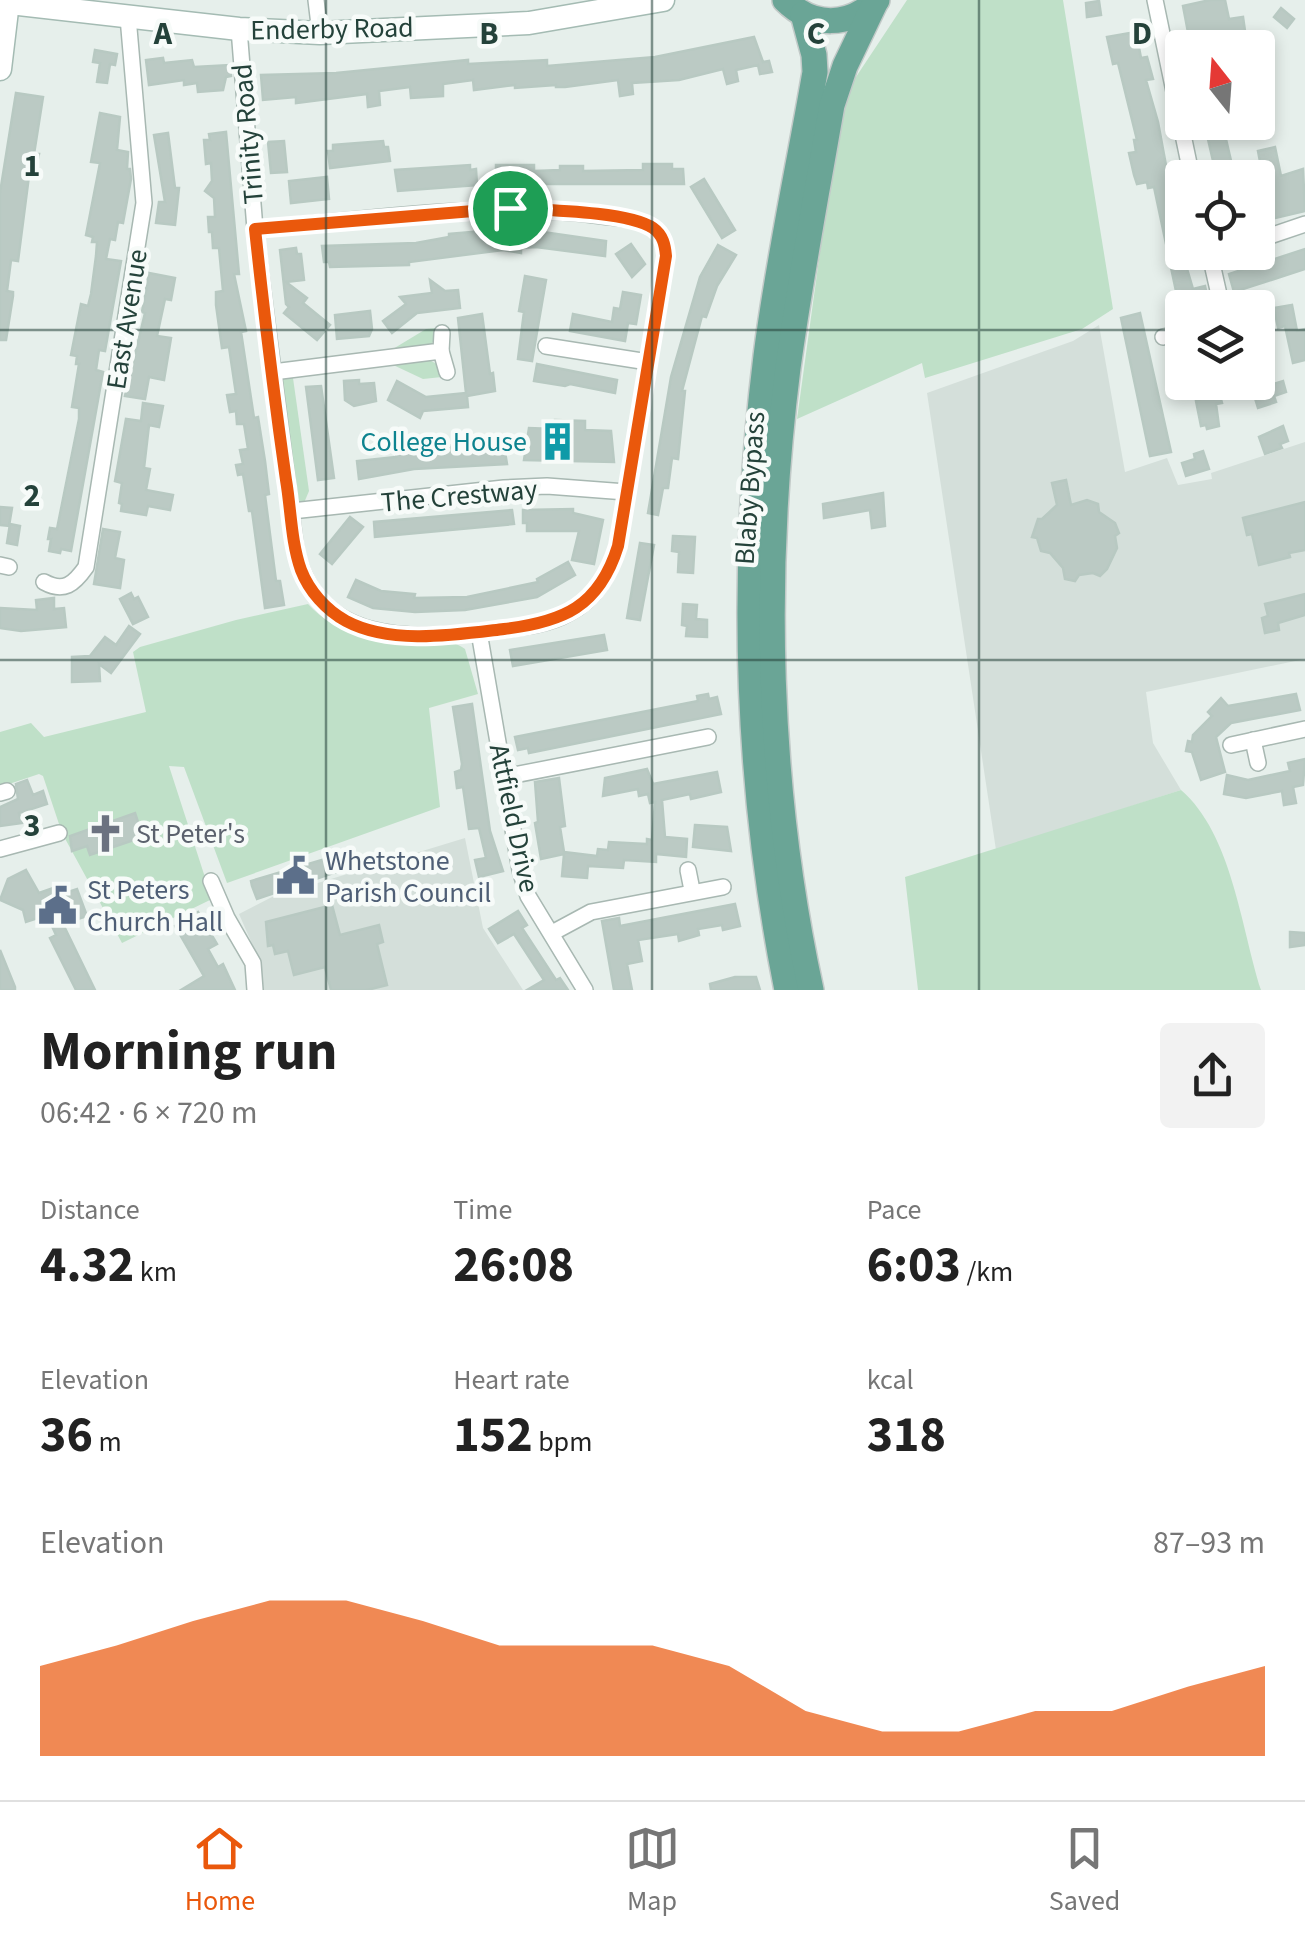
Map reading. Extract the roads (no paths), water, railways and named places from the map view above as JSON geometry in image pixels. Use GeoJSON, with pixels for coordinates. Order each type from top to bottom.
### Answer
{"type":"FeatureCollection","features":[{"type":"Feature","properties":{"kind":"main road","name":"Enderby Road"},"geometry":{"type":"LineString","coordinates":[[6,1],[240,29],[320,33],[529,23],[663,0]]}},
{"type":"Feature","properties":{"kind":"main road"},"geometry":{"type":"LineString","coordinates":[[790,6],[824,21],[846,20],[864,12],[877,0]]}},
{"type":"Feature","properties":{"kind":"main road","name":"Blaby Bypass"},"geometry":{"type":"LineString","coordinates":[[811,990],[791,871],[779,760],[773,602],[777,495],[790,352],[832,105],[845,66],[877,0]]}},
{"type":"Feature","properties":{"kind":"main road"},"geometry":{"type":"LineString","coordinates":[[0,69],[6,1]]}},
{"type":"Feature","properties":{"kind":"main road","name":"Blaby Bypass"},"geometry":{"type":"LineString","coordinates":[[787,990],[766,866],[757,774],[750,674],[750,557],[766,353],[815,72],[815,58],[790,6]]}},
{"type":"Feature","properties":{"kind":"street"},"geometry":{"type":"LineString","coordinates":[[316,0],[320,33]]}},
{"type":"Feature","properties":{"kind":"street"},"geometry":{"type":"LineString","coordinates":[[1155,0],[1188,160]]}},
{"type":"Feature","properties":{"kind":"street","name":"East Avenue"},"geometry":{"type":"LineString","coordinates":[[44,582],[54,588],[67,587],[74,584],[86,567],[144,203],[145,178],[128,16]]}},
{"type":"Feature","properties":{"kind":"street","name":"Trinity Road"},"geometry":{"type":"LineString","coordinates":[[240,29],[255,229],[296,551],[306,582],[344,620],[403,635],[480,632],[546,622],[569,614],[589,599],[612,566],[626,492],[666,256],[658,233],[640,222],[510,208],[255,229]]}},
{"type":"Feature","properties":{"kind":"street"},"geometry":{"type":"LineString","coordinates":[[1275,234],[1305,224]]}},
{"type":"Feature","properties":{"kind":"street"},"geometry":{"type":"LineString","coordinates":[[442,333],[446,372]]}},
{"type":"Feature","properties":{"kind":"street"},"geometry":{"type":"LineString","coordinates":[[546,346],[648,362]]}},
{"type":"Feature","properties":{"kind":"street"},"geometry":{"type":"LineString","coordinates":[[273,372],[442,351]]}},
{"type":"Feature","properties":{"kind":"street","name":"The Crestway"},"geometry":{"type":"LineString","coordinates":[[292,511],[504,488],[547,486],[626,492]]}},
{"type":"Feature","properties":{"kind":"street","name":"Attfield Drive"},"geometry":{"type":"LineString","coordinates":[[480,632],[520,870],[528,896],[585,990]]}},
{"type":"Feature","properties":{"kind":"street"},"geometry":{"type":"LineString","coordinates":[[1231,745],[1305,729]]}},
{"type":"Feature","properties":{"kind":"street"},"geometry":{"type":"LineString","coordinates":[[504,777],[708,737]]}},
{"type":"Feature","properties":{"kind":"street"},"geometry":{"type":"LineString","coordinates":[[1253,740],[1258,762]]}},
{"type":"Feature","properties":{"kind":"street"},"geometry":{"type":"LineString","coordinates":[[684,742],[686,761]]}},
{"type":"Feature","properties":{"kind":"street"},"geometry":{"type":"LineString","coordinates":[[0,849],[59,833]]}},
{"type":"Feature","properties":{"kind":"street"},"geometry":{"type":"LineString","coordinates":[[688,870],[692,890]]}},
{"type":"Feature","properties":{"kind":"street"},"geometry":{"type":"LineString","coordinates":[[211,880],[253,963],[256,990]]}},
{"type":"Feature","properties":{"kind":"street"},"geometry":{"type":"LineString","coordinates":[[552,933],[590,912],[723,886]]}},
{"type":"Feature","properties":{"kind":"place","name":"College House"},"geometry":{"type":"Point","coordinates":[557,441]}},
{"type":"Feature","properties":{"kind":"place","name":"St Peter's"},"geometry":{"type":"Point","coordinates":[106,833]}},
{"type":"Feature","properties":{"kind":"place","name":"Whetstone Parish Council"},"geometry":{"type":"Point","coordinates":[295,876]}},
{"type":"Feature","properties":{"kind":"place","name":"St Peters Church Hall"},"geometry":{"type":"Point","coordinates":[57,905]}}]}
